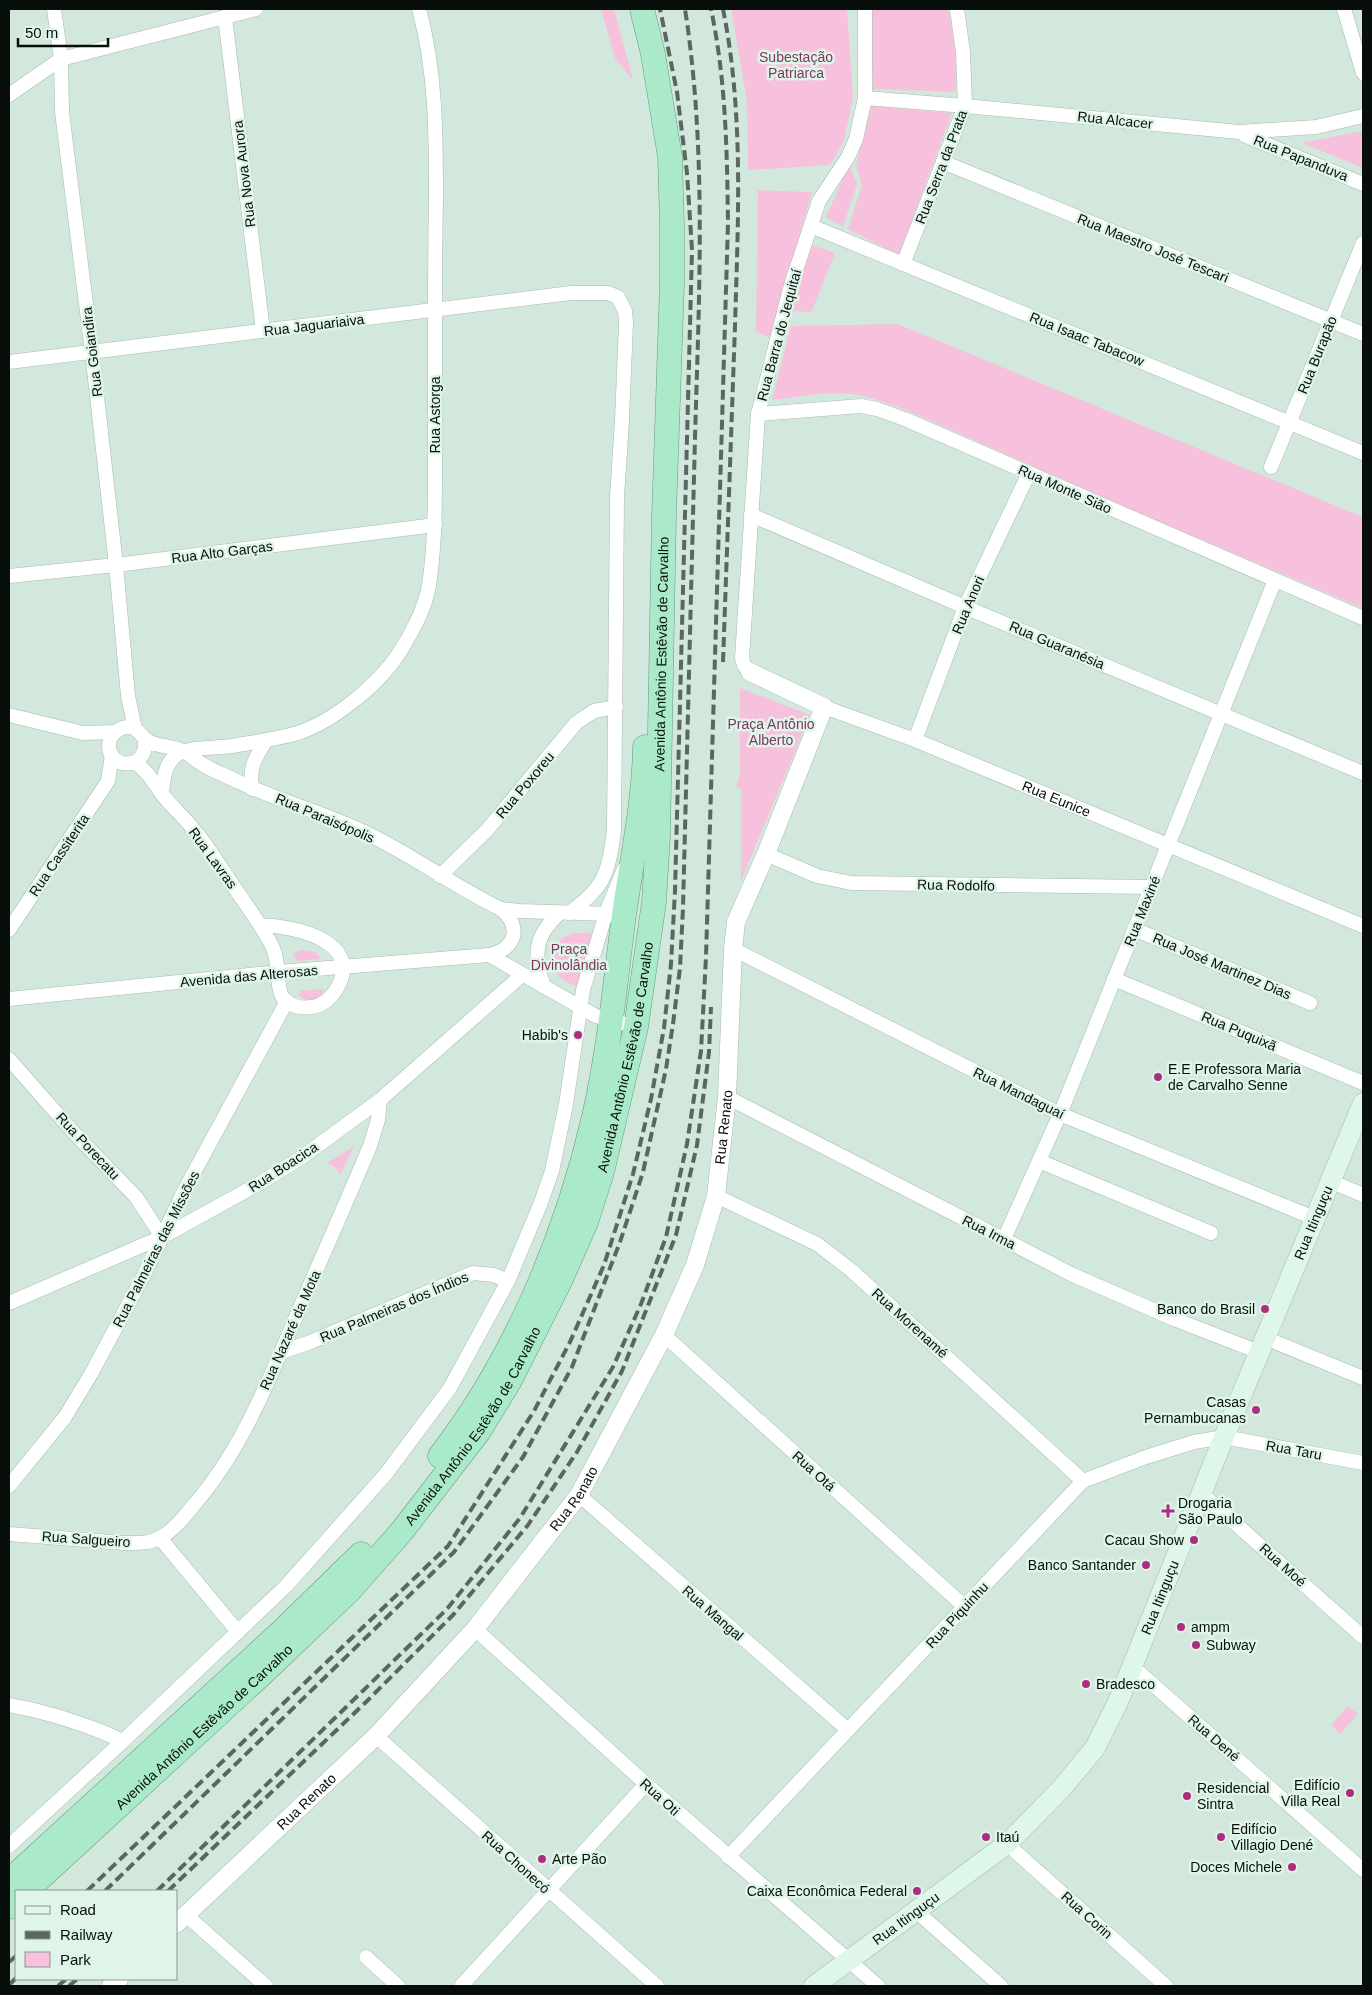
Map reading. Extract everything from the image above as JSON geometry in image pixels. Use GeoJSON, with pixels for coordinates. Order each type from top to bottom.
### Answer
{"type":"FeatureCollection","features":[{"type":"Feature","properties":{"kind":"highway","name":"Avenida Antônio Estêvão de Carvalho"},"geometry":{"type":"LineString","coordinates":[[9,1881],[356,1560],[404,1504],[452,1441],[493,1375],[522,1323],[544,1275],[578,1177],[590,1130],[612,1021],[615,915],[635,843],[646,742],[658,249],[656,168],[648,109],[625,9]]}},
{"type":"Feature","properties":{"kind":"highway","name":"Avenida Antônio Estêvão de Carvalho"},"geometry":{"type":"LineString","coordinates":[[27,1890],[257,1679],[349,1591],[402,1531],[479,1431],[509,1382],[561,1279],[586,1222],[602,1172],[636,1027],[654,902],[658,836],[672,255],[670,157],[653,54],[642,9]]}},
{"type":"Feature","properties":{"kind":"highway"},"geometry":{"type":"LineString","coordinates":[[615,915],[633,921],[638,928],[642,985]]}},
{"type":"Feature","properties":{"kind":"main road","name":"Rua Itinguçu"},"geometry":{"type":"LineString","coordinates":[[814,1986],[918,1912],[1007,1844],[1061,1789],[1094,1748],[1107,1726],[1224,1437],[1363,1103]]}},
{"type":"Feature","properties":{"kind":"street","name":"Rua Goiandira"},"geometry":{"type":"LineString","coordinates":[[54,9],[60,59],[62,112],[92,352],[116,565],[128,696],[135,729]]}},
{"type":"Feature","properties":{"kind":"street"},"geometry":{"type":"LineString","coordinates":[[9,95],[60,59],[256,9]]}},
{"type":"Feature","properties":{"kind":"street","name":"Rua Astorga"},"geometry":{"type":"LineString","coordinates":[[184,751],[266,740],[300,732],[326,720],[379,678],[398,654],[413,630],[423,606],[429,586],[435,525],[434,97],[427,43],[419,9]]}},
{"type":"Feature","properties":{"kind":"street","name":"Rua Barra do Jequitaí"},"geometry":{"type":"LineString","coordinates":[[750,672],[744,665],[742,658],[758,414],[791,285],[810,226],[823,193],[853,150],[865,98],[865,9]]}},
{"type":"Feature","properties":{"kind":"street","name":"Rua Serra da Prata"},"geometry":{"type":"LineString","coordinates":[[903,264],[965,106],[964,52],[956,9]]}},
{"type":"Feature","properties":{"kind":"street"},"geometry":{"type":"LineString","coordinates":[[1344,9],[1363,73]]}},
{"type":"Feature","properties":{"kind":"street","name":"Rua Nova Aurora"},"geometry":{"type":"LineString","coordinates":[[225,17],[263,331]]}},
{"type":"Feature","properties":{"kind":"street","name":"Rua Alcacer"},"geometry":{"type":"LineString","coordinates":[[865,98],[1239,132],[1316,127],[1363,116]]}},
{"type":"Feature","properties":{"kind":"street","name":"Rua Papanduva"},"geometry":{"type":"LineString","coordinates":[[1239,132],[1363,184]]}},
{"type":"Feature","properties":{"kind":"street","name":"Rua Maestro José Tescari"},"geometry":{"type":"LineString","coordinates":[[943,162],[1363,334]]}},
{"type":"Feature","properties":{"kind":"street","name":"Rua Isaac Tabacow"},"geometry":{"type":"LineString","coordinates":[[810,226],[1363,452]]}},
{"type":"Feature","properties":{"kind":"street","name":"Rua Burapão"},"geometry":{"type":"LineString","coordinates":[[1271,467],[1363,243]]}},
{"type":"Feature","properties":{"kind":"street","name":"Rua Jaguariaiva"},"geometry":{"type":"LineString","coordinates":[[9,362],[571,293],[608,293],[618,297],[625,311],[626,323],[617,496],[616,708]]}},
{"type":"Feature","properties":{"kind":"street","name":"Rua Monte Sião"},"geometry":{"type":"LineString","coordinates":[[758,414],[850,406],[876,409],[907,420],[1363,618]]}},
{"type":"Feature","properties":{"kind":"street","name":"Rua Anori"},"geometry":{"type":"LineString","coordinates":[[915,740],[965,607],[1029,473]]}},
{"type":"Feature","properties":{"kind":"street","name":"Rua Guaranésia"},"geometry":{"type":"LineString","coordinates":[[751,515],[965,607],[1363,773]]}},
{"type":"Feature","properties":{"kind":"street","name":"Rua Alto Garças"},"geometry":{"type":"LineString","coordinates":[[9,576],[116,565],[435,525]]}},
{"type":"Feature","properties":{"kind":"street","name":"Rua Maxiné"},"geometry":{"type":"LineString","coordinates":[[1004,1239],[1060,1114],[1275,580]]}},
{"type":"Feature","properties":{"kind":"street","name":"Rua Eunice"},"geometry":{"type":"LineString","coordinates":[[750,672],[824,707],[915,740],[1363,926]]}},
{"type":"Feature","properties":{"kind":"street","name":"Rua Goiandira"},"geometry":{"type":"LineString","coordinates":[[117,731],[128,696]]}},
{"type":"Feature","properties":{"kind":"street"},"geometry":{"type":"LineString","coordinates":[[733,949],[739,911],[766,854],[824,707]]}},
{"type":"Feature","properties":{"kind":"street"},"geometry":{"type":"LineString","coordinates":[[544,987],[538,971],[538,946],[542,933],[547,924],[586,901],[603,880],[610,864],[614,831],[616,708]]}},
{"type":"Feature","properties":{"kind":"street","name":"Rua Poxoreu"},"geometry":{"type":"LineString","coordinates":[[440,876],[487,830],[576,723],[594,710],[616,708]]}},
{"type":"Feature","properties":{"kind":"street"},"geometry":{"type":"LineString","coordinates":[[9,715],[83,733],[117,731],[124,728],[135,729],[143,735],[146,749],[142,757],[132,763],[122,763],[83,733]]}},
{"type":"Feature","properties":{"kind":"street"},"geometry":{"type":"LineString","coordinates":[[111,753],[111,738],[117,731]]}},
{"type":"Feature","properties":{"kind":"street","name":"Rua Paraisópolis"},"geometry":{"type":"LineString","coordinates":[[145,740],[153,744],[184,751],[202,764],[252,789],[356,828],[501,908]]}},
{"type":"Feature","properties":{"kind":"street"},"geometry":{"type":"LineString","coordinates":[[252,789],[252,764],[266,740]]}},
{"type":"Feature","properties":{"kind":"street"},"geometry":{"type":"LineString","coordinates":[[162,794],[167,767],[184,751]]}},
{"type":"Feature","properties":{"kind":"street","name":"Rua Cassiterita"},"geometry":{"type":"LineString","coordinates":[[108,781],[111,753]]}},
{"type":"Feature","properties":{"kind":"street","name":"Rua Cassiterita"},"geometry":{"type":"LineString","coordinates":[[9,930],[108,781],[132,763]]}},
{"type":"Feature","properties":{"kind":"street","name":"Rua Lavras"},"geometry":{"type":"LineString","coordinates":[[132,763],[151,777],[162,794],[196,832],[260,925],[278,959],[279,986],[281,995],[286,1001]]}},
{"type":"Feature","properties":{"kind":"street","name":"Rua Rodolfo"},"geometry":{"type":"LineString","coordinates":[[766,854],[817,876],[851,883],[1151,888]]}},
{"type":"Feature","properties":{"kind":"street"},"geometry":{"type":"LineString","coordinates":[[501,908],[615,915]]}},
{"type":"Feature","properties":{"kind":"street","name":"Avenida das Alterosas"},"geometry":{"type":"LineString","coordinates":[[9,999],[279,972],[489,955],[500,952],[508,946],[513,936],[511,920],[501,908]]}},
{"type":"Feature","properties":{"kind":"street","name":"Avenida Antônio Estêvão de Carvalho"},"geometry":{"type":"LineString","coordinates":[[9,1846],[124,1741],[286,1586],[385,1475],[450,1388],[508,1281],[552,1171],[566,1104],[584,990],[615,915]]}},
{"type":"Feature","properties":{"kind":"street"},"geometry":{"type":"LineString","coordinates":[[260,925],[280,925],[298,929],[315,936],[335,949],[344,967],[341,981],[335,992],[316,1007],[295,1007],[286,1001]]}},
{"type":"Feature","properties":{"kind":"street","name":"Rua José Martinez Dias"},"geometry":{"type":"LineString","coordinates":[[1134,929],[1310,1003]]}},
{"type":"Feature","properties":{"kind":"street","name":"Rua Renato"},"geometry":{"type":"LineString","coordinates":[[181,1919],[376,1736],[475,1629],[579,1495],[664,1334],[695,1265],[716,1196],[726,1097],[733,949]]}},
{"type":"Feature","properties":{"kind":"street","name":"Rua Mandaguaí"},"geometry":{"type":"LineString","coordinates":[[733,949],[1060,1114],[1314,1218]]}},
{"type":"Feature","properties":{"kind":"street"},"geometry":{"type":"LineString","coordinates":[[489,955],[596,1016],[636,1027]]}},
{"type":"Feature","properties":{"kind":"street","name":"Rua Boacica"},"geometry":{"type":"LineString","coordinates":[[9,1303],[162,1236],[270,1177],[380,1100],[522,975]]}},
{"type":"Feature","properties":{"kind":"street","name":"Rua Puquixã"},"geometry":{"type":"LineString","coordinates":[[1114,979],[1363,1083]]}},
{"type":"Feature","properties":{"kind":"street","name":"Rua Palmeiras das Missões"},"geometry":{"type":"LineString","coordinates":[[9,1486],[65,1417],[95,1366],[144,1275],[185,1189],[286,1001]]}},
{"type":"Feature","properties":{"kind":"street","name":"Rua Porecatu"},"geometry":{"type":"LineString","coordinates":[[9,1059],[75,1134],[136,1197],[162,1236]]}},
{"type":"Feature","properties":{"kind":"street","name":"Rua Irma"},"geometry":{"type":"LineString","coordinates":[[726,1097],[1071,1274],[1174,1319],[1363,1378]]}},
{"type":"Feature","properties":{"kind":"street","name":"Rua Nazaré da Mota"},"geometry":{"type":"LineString","coordinates":[[160,1538],[184,1517],[203,1495],[225,1463],[246,1426],[281,1352],[370,1146],[378,1120],[380,1100]]}},
{"type":"Feature","properties":{"kind":"street"},"geometry":{"type":"LineString","coordinates":[[1039,1161],[1212,1232]]}},
{"type":"Feature","properties":{"kind":"street"},"geometry":{"type":"LineString","coordinates":[[1330,1181],[1363,1195]]}},
{"type":"Feature","properties":{"kind":"street","name":"Rua Morenamé"},"geometry":{"type":"LineString","coordinates":[[716,1196],[818,1244],[851,1270],[1082,1481]]}},
{"type":"Feature","properties":{"kind":"street","name":"Rua Palmeiras dos Índios"},"geometry":{"type":"LineString","coordinates":[[281,1352],[308,1343],[473,1273],[494,1275],[508,1281]]}},
{"type":"Feature","properties":{"kind":"street","name":"Rua Otá"},"geometry":{"type":"LineString","coordinates":[[664,1334],[965,1607]]}},
{"type":"Feature","properties":{"kind":"street","name":"Rua Piquinhu"},"geometry":{"type":"LineString","coordinates":[[728,1857],[1082,1481],[1194,1442],[1224,1437]]}},
{"type":"Feature","properties":{"kind":"street","name":"Rua Taru"},"geometry":{"type":"LineString","coordinates":[[1224,1437],[1363,1462]]}},
{"type":"Feature","properties":{"kind":"street","name":"Rua Moé"},"geometry":{"type":"LineString","coordinates":[[1202,1493],[1363,1636]]}},
{"type":"Feature","properties":{"kind":"street","name":"Rua Mangal"},"geometry":{"type":"LineString","coordinates":[[579,1495],[848,1730]]}},
{"type":"Feature","properties":{"kind":"street","name":"Rua Salgueiro"},"geometry":{"type":"LineString","coordinates":[[9,1534],[124,1543],[142,1543],[160,1538]]}},
{"type":"Feature","properties":{"kind":"street"},"geometry":{"type":"LineString","coordinates":[[160,1538],[238,1632]]}},
{"type":"Feature","properties":{"kind":"street","name":"Rua Oti"},"geometry":{"type":"LineString","coordinates":[[475,1629],[728,1857],[878,1986]]}},
{"type":"Feature","properties":{"kind":"street","name":"Rua Dené"},"geometry":{"type":"LineString","coordinates":[[1132,1666],[1363,1870]]}},
{"type":"Feature","properties":{"kind":"street"},"geometry":{"type":"LineString","coordinates":[[9,1705],[30,1709],[103,1732],[124,1741]]}},
{"type":"Feature","properties":{"kind":"street","name":"Rua Chonecó"},"geometry":{"type":"LineString","coordinates":[[376,1736],[657,1986]]}},
{"type":"Feature","properties":{"kind":"street"},"geometry":{"type":"LineString","coordinates":[[461,1986],[646,1784]]}},
{"type":"Feature","properties":{"kind":"street","name":"Rua Corin"},"geometry":{"type":"LineString","coordinates":[[1007,1844],[1166,1986]]}},
{"type":"Feature","properties":{"kind":"street"},"geometry":{"type":"LineString","coordinates":[[918,1912],[1000,1986]]}},
{"type":"Feature","properties":{"kind":"street"},"geometry":{"type":"LineString","coordinates":[[181,1919],[266,1986]]}},
{"type":"Feature","properties":{"kind":"street"},"geometry":{"type":"LineString","coordinates":[[366,1957],[398,1986]]}},
{"type":"Feature","properties":{"kind":"green space"},"geometry":{"type":"Polygon","coordinates":[[[601,9],[614,9],[633,80],[615,58],[601,9]]]}},
{"type":"Feature","properties":{"kind":"green space","name":"Subestação Patriarca"},"geometry":{"type":"Polygon","coordinates":[[[731,9],[847,9],[853,97],[844,141],[830,165],[748,170],[747,101],[731,9]]]}},
{"type":"Feature","properties":{"kind":"green space"},"geometry":{"type":"Polygon","coordinates":[[[871,9],[948,9],[955,50],[956,92],[873,89],[871,9]]]}},
{"type":"Feature","properties":{"kind":"green space"},"geometry":{"type":"Polygon","coordinates":[[[871,106],[952,113],[899,255],[848,229],[862,185],[856,166],[871,106]]]}},
{"type":"Feature","properties":{"kind":"green space"},"geometry":{"type":"Polygon","coordinates":[[[1363,131],[1363,168],[1302,143],[1363,131]]]}},
{"type":"Feature","properties":{"kind":"green space"},"geometry":{"type":"Polygon","coordinates":[[[849,165],[857,184],[843,227],[826,217],[849,165]]]}},
{"type":"Feature","properties":{"kind":"green space"},"geometry":{"type":"Polygon","coordinates":[[[758,190],[812,192],[770,338],[756,332],[758,190]]]}},
{"type":"Feature","properties":{"kind":"green space"},"geometry":{"type":"Polygon","coordinates":[[[812,245],[835,253],[811,313],[790,310],[812,245]]]}},
{"type":"Feature","properties":{"kind":"green space"},"geometry":{"type":"Polygon","coordinates":[[[898,324],[1363,517],[1363,608],[1139,513],[904,409],[864,396],[841,393],[772,400],[791,326],[898,324]]]}},
{"type":"Feature","properties":{"kind":"green space","name":"Praça Antônio Alberto"},"geometry":{"type":"Polygon","coordinates":[[[740,688],[810,715],[741,881],[741,789],[736,787],[740,775],[740,688]]]}},
{"type":"Feature","properties":{"kind":"green space","name":"Praça Divinolândia"},"geometry":{"type":"Polygon","coordinates":[[[593,933],[578,987],[557,974],[552,963],[553,952],[559,942],[569,935],[593,933]]]}},
{"type":"Feature","properties":{"kind":"green space"},"geometry":{"type":"Polygon","coordinates":[[[301,950],[315,952],[321,959],[297,961],[294,953],[301,950]]]}},
{"type":"Feature","properties":{"kind":"green space"},"geometry":{"type":"Polygon","coordinates":[[[324,989],[319,997],[310,1000],[304,1000],[299,995],[300,991],[324,989]]]}},
{"type":"Feature","properties":{"kind":"green space"},"geometry":{"type":"Polygon","coordinates":[[[354,1146],[340,1175],[336,1168],[327,1163],[354,1146]]]}},
{"type":"Feature","properties":{"kind":"green space"},"geometry":{"type":"Polygon","coordinates":[[[1348,1706],[1358,1714],[1340,1734],[1331,1725],[1348,1706]]]}},
{"type":"Feature","properties":{"kind":"railway"},"geometry":{"type":"LineString","coordinates":[[88,1890],[448,1546],[534,1411],[570,1342],[604,1265],[633,1174],[651,1099],[664,1028],[671,964],[675,891],[692,250],[687,173],[677,92],[660,9]]}},
{"type":"Feature","properties":{"kind":"railway"},"geometry":{"type":"LineString","coordinates":[[106,1890],[454,1552],[523,1457],[572,1367],[620,1242],[643,1172],[666,1069],[673,1024],[680,968],[683,908],[700,223],[696,115],[685,9]]}},
{"type":"Feature","properties":{"kind":"railway"},"geometry":{"type":"LineString","coordinates":[[158,1890],[447,1609],[520,1518],[613,1367],[641,1304],[666,1237],[687,1144],[701,1051],[706,957],[728,223],[723,89],[711,9]]}},
{"type":"Feature","properties":{"kind":"railway"},"geometry":{"type":"LineString","coordinates":[[723,9],[730,48],[737,127],[738,207],[723,662]]}},
{"type":"Feature","properties":{"kind":"railway"},"geometry":{"type":"LineString","coordinates":[[169,1890],[366,1702],[453,1615],[528,1525],[577,1452],[622,1371],[676,1235],[697,1145],[709,1052],[711,1007]]}},
{"type":"Feature","properties":{"kind":"railway"},"geometry":{"type":"LineString","coordinates":[[9,1962],[15,1957]]}},
{"type":"Feature","properties":{"kind":"railway"},"geometry":{"type":"LineString","coordinates":[[9,1985],[15,1979]]}},
{"type":"Feature","properties":{"kind":"railway"},"geometry":{"type":"LineString","coordinates":[[58,1986],[65,1980]]}},
{"type":"Feature","properties":{"kind":"railway"},"geometry":{"type":"LineString","coordinates":[[69,1986],[76,1980]]}},
{"type":"Feature","properties":{"kind":"place","name":"Habib's"},"geometry":{"type":"Point","coordinates":[578,1035]}},
{"type":"Feature","properties":{"kind":"place","name":"E.E Professora Maria de Carvalho Senne"},"geometry":{"type":"Point","coordinates":[1158,1077]}},
{"type":"Feature","properties":{"kind":"place","name":"Banco do Brasil"},"geometry":{"type":"Point","coordinates":[1265,1309]}},
{"type":"Feature","properties":{"kind":"place","name":"Casas Pernambucanas"},"geometry":{"type":"Point","coordinates":[1256,1410]}},
{"type":"Feature","properties":{"kind":"place","name":"Drogaria São Paulo"},"geometry":{"type":"Point","coordinates":[1168,1511]}},
{"type":"Feature","properties":{"kind":"place","name":"Cacau Show"},"geometry":{"type":"Point","coordinates":[1194,1540]}},
{"type":"Feature","properties":{"kind":"place","name":"Banco Santander"},"geometry":{"type":"Point","coordinates":[1146,1565]}},
{"type":"Feature","properties":{"kind":"place","name":"ampm"},"geometry":{"type":"Point","coordinates":[1181,1627]}},
{"type":"Feature","properties":{"kind":"place","name":"Subway"},"geometry":{"type":"Point","coordinates":[1196,1645]}},
{"type":"Feature","properties":{"kind":"place","name":"Bradesco"},"geometry":{"type":"Point","coordinates":[1086,1684]}},
{"type":"Feature","properties":{"kind":"place","name":"Edifício Villa Real"},"geometry":{"type":"Point","coordinates":[1350,1793]}},
{"type":"Feature","properties":{"kind":"place","name":"Residencial Sintra"},"geometry":{"type":"Point","coordinates":[1187,1796]}},
{"type":"Feature","properties":{"kind":"place","name":"Itaú"},"geometry":{"type":"Point","coordinates":[986,1837]}},
{"type":"Feature","properties":{"kind":"place","name":"Edifício Villagio Dené"},"geometry":{"type":"Point","coordinates":[1221,1837]}},
{"type":"Feature","properties":{"kind":"place","name":"Arte Pão"},"geometry":{"type":"Point","coordinates":[542,1859]}},
{"type":"Feature","properties":{"kind":"place","name":"Doces Michele"},"geometry":{"type":"Point","coordinates":[1292,1867]}},
{"type":"Feature","properties":{"kind":"place","name":"Caixa Econômica Federal"},"geometry":{"type":"Point","coordinates":[917,1891]}}]}
